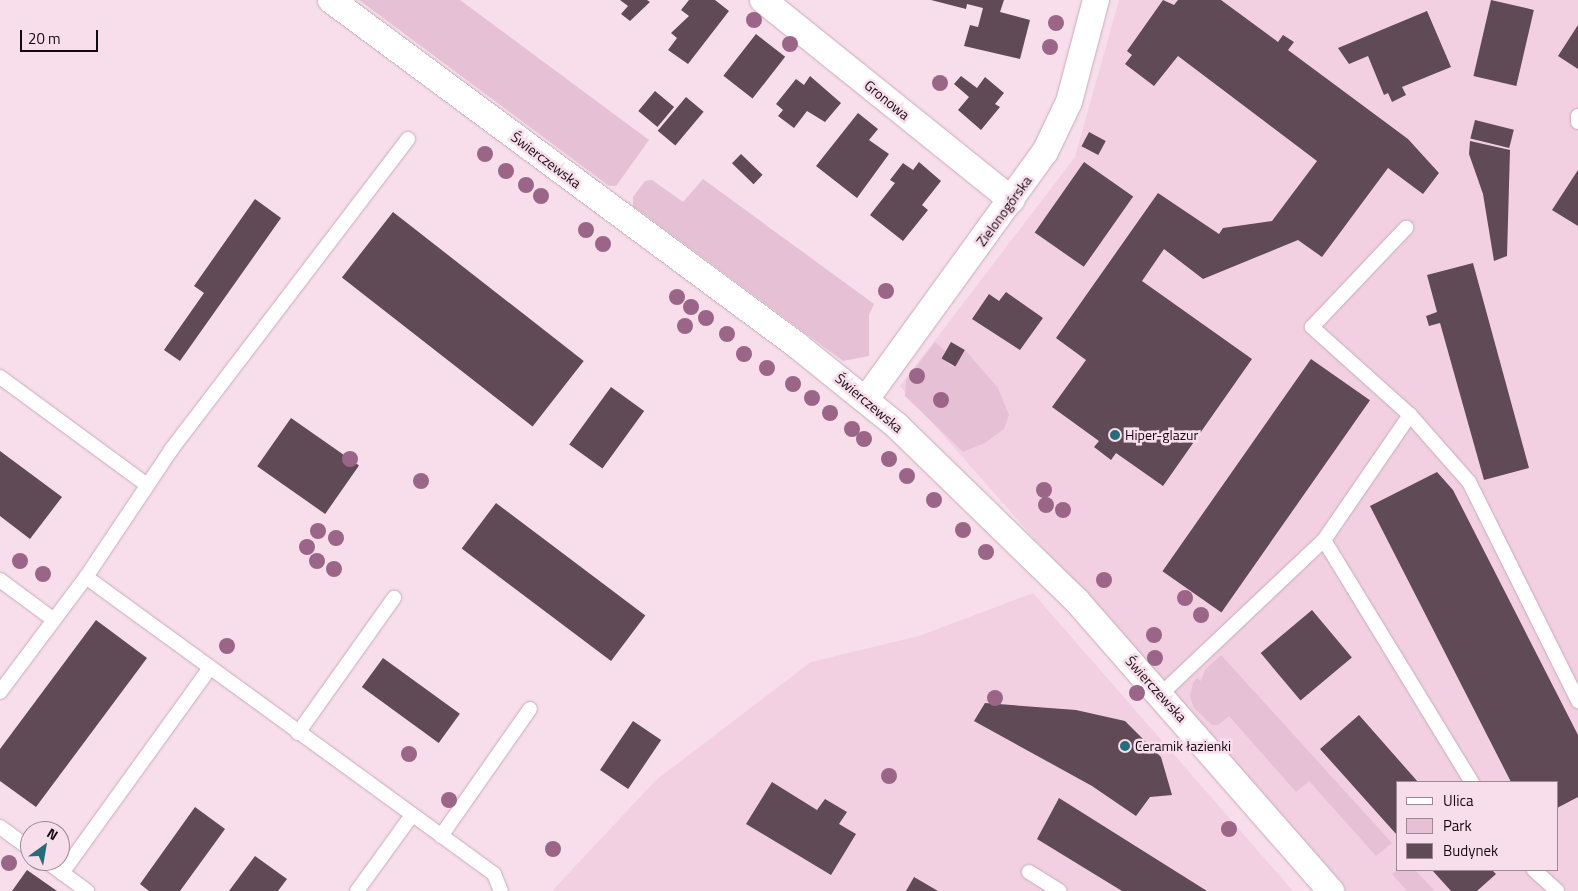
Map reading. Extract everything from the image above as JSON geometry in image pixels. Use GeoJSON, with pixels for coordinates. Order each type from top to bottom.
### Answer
{"type":"FeatureCollection","features":[{"type":"Feature","properties":{"kind":"street","name":"Świerczewska"},"geometry":{"type":"LineString","coordinates":[[331,0],[866,399],[1005,528],[1161,694],[1331,891]]}},
{"type":"Feature","properties":{"kind":"street","name":"Gronowa"},"geometry":{"type":"LineString","coordinates":[[763,0],[1012,200]]}},
{"type":"Feature","properties":{"kind":"street","name":"Zielonogórska"},"geometry":{"type":"LineString","coordinates":[[866,399],[1037,165],[1063,116],[1096,0]]}},
{"type":"Feature","properties":{"kind":"lane"},"geometry":{"type":"LineString","coordinates":[[1578,116],[1578,122]]}},
{"type":"Feature","properties":{"kind":"lane"},"geometry":{"type":"LineString","coordinates":[[0,692],[86,577],[147,485],[408,139]]}},
{"type":"Feature","properties":{"kind":"lane"},"geometry":{"type":"LineString","coordinates":[[1406,228],[1312,327],[1410,415],[1469,482],[1578,702]]}},
{"type":"Feature","properties":{"kind":"lane"},"geometry":{"type":"LineString","coordinates":[[0,377],[147,485]]}},
{"type":"Feature","properties":{"kind":"lane"},"geometry":{"type":"LineString","coordinates":[[1161,694],[1324,540],[1410,415]]}},
{"type":"Feature","properties":{"kind":"lane"},"geometry":{"type":"LineString","coordinates":[[1324,540],[1471,781]]}},
{"type":"Feature","properties":{"kind":"lane"},"geometry":{"type":"LineString","coordinates":[[86,577],[494,874],[502,891]]}},
{"type":"Feature","properties":{"kind":"lane"},"geometry":{"type":"LineString","coordinates":[[0,580],[54,620]]}},
{"type":"Feature","properties":{"kind":"lane"},"geometry":{"type":"LineString","coordinates":[[298,733],[394,598]]}},
{"type":"Feature","properties":{"kind":"lane"},"geometry":{"type":"LineString","coordinates":[[62,873],[210,668]]}},
{"type":"Feature","properties":{"kind":"lane"},"geometry":{"type":"LineString","coordinates":[[441,836],[530,709]]}},
{"type":"Feature","properties":{"kind":"lane"},"geometry":{"type":"LineString","coordinates":[[357,891],[412,815]]}},
{"type":"Feature","properties":{"kind":"lane"},"geometry":{"type":"LineString","coordinates":[[0,827],[20,842]]}},
{"type":"Feature","properties":{"kind":"lane"},"geometry":{"type":"LineString","coordinates":[[59,871],[87,891]]}},
{"type":"Feature","properties":{"kind":"lane"},"geometry":{"type":"LineString","coordinates":[[1535,871],[1557,891]]}},
{"type":"Feature","properties":{"kind":"lane"},"geometry":{"type":"LineString","coordinates":[[1029,872],[1060,891]]}},
{"type":"Feature","properties":{"kind":"shaded area"},"geometry":{"type":"Polygon","coordinates":[[[1119,0],[1578,0],[1578,891],[1344,891],[900,386],[1075,157],[1119,0]]]}},
{"type":"Feature","properties":{"kind":"shaded area"},"geometry":{"type":"Polygon","coordinates":[[[1033,593],[1293,891],[552,891],[656,780],[811,662],[919,636],[1033,593]]]}},
{"type":"Feature","properties":{"kind":"green space"},"geometry":{"type":"Polygon","coordinates":[[[359,0],[460,0],[649,140],[616,186],[609,186],[359,0]]]}},
{"type":"Feature","properties":{"kind":"green space"},"geometry":{"type":"Polygon","coordinates":[[[703,179],[874,304],[869,315],[869,356],[843,361],[633,206],[633,197],[645,181],[652,180],[683,202],[703,179]]]}},
{"type":"Feature","properties":{"kind":"green space"},"geometry":{"type":"Polygon","coordinates":[[[935,342],[945,351],[941,358],[953,367],[965,350],[998,388],[1009,415],[1004,429],[985,443],[963,452],[905,396],[906,380],[935,342]]]}},
{"type":"Feature","properties":{"kind":"green space"},"geometry":{"type":"Polygon","coordinates":[[[1221,655],[1392,843],[1376,856],[1309,781],[1296,792],[1229,716],[1218,725],[1212,725],[1194,708],[1190,696],[1193,683],[1197,678],[1201,681],[1205,670],[1221,655]]]}},
{"type":"Feature","properties":{"kind":"green space"},"geometry":{"type":"Polygon","coordinates":[[[1396,871],[1416,871],[1435,891],[1407,891],[1392,874],[1396,871]]]}},
{"type":"Feature","properties":{"kind":"building"},"geometry":{"type":"Polygon","coordinates":[[[620,0],[647,0],[650,2],[630,21],[621,14],[628,6],[620,0]]]}},
{"type":"Feature","properties":{"kind":"building"},"geometry":{"type":"Polygon","coordinates":[[[689,0],[715,0],[729,11],[688,64],[668,50],[677,38],[671,33],[689,16],[681,10],[689,0]]]}},
{"type":"Feature","properties":{"kind":"building"},"geometry":{"type":"Polygon","coordinates":[[[931,0],[1004,0],[1000,12],[1030,20],[1020,59],[964,46],[970,25],[978,27],[983,8],[967,4],[966,9],[931,0]]]}},
{"type":"Feature","properties":{"kind":"building"},"geometry":{"type":"Polygon","coordinates":[[[1163,0],[1174,5],[1178,0],[1221,0],[1278,42],[1283,35],[1294,42],[1288,50],[1408,139],[1439,173],[1423,194],[1388,168],[1322,257],[1298,240],[1203,279],[1164,249],[1142,281],[1252,359],[1163,486],[1116,453],[1111,460],[1094,447],[1099,441],[1052,407],[1086,360],[1056,338],[1158,193],[1219,234],[1223,228],[1272,221],[1317,161],[1178,56],[1154,86],[1125,64],[1132,55],[1127,51],[1163,0]]]}},
{"type":"Feature","properties":{"kind":"building"},"geometry":{"type":"Polygon","coordinates":[[[1491,0],[1534,10],[1516,86],[1473,76],[1491,0]]]}},
{"type":"Feature","properties":{"kind":"building"},"geometry":{"type":"Polygon","coordinates":[[[1427,11],[1451,67],[1402,87],[1406,95],[1392,102],[1388,93],[1384,95],[1368,56],[1349,64],[1338,48],[1427,11]]]}},
{"type":"Feature","properties":{"kind":"building"},"geometry":{"type":"Polygon","coordinates":[[[1578,25],[1578,69],[1558,56],[1578,25]]]}},
{"type":"Feature","properties":{"kind":"building"},"geometry":{"type":"Polygon","coordinates":[[[756,34],[785,57],[753,99],[723,76],[756,34]]]}},
{"type":"Feature","properties":{"kind":"building"},"geometry":{"type":"Polygon","coordinates":[[[810,76],[841,103],[825,122],[807,111],[794,128],[778,116],[783,110],[776,104],[796,79],[804,85],[810,76]]]}},
{"type":"Feature","properties":{"kind":"building"},"geometry":{"type":"Polygon","coordinates":[[[961,76],[977,88],[985,77],[1004,93],[995,104],[1000,107],[981,130],[958,110],[969,97],[954,84],[961,76]]]}},
{"type":"Feature","properties":{"kind":"building"},"geometry":{"type":"Polygon","coordinates":[[[655,91],[674,107],[657,127],[638,111],[655,91]]]}},
{"type":"Feature","properties":{"kind":"building"},"geometry":{"type":"Polygon","coordinates":[[[686,97],[704,112],[675,145],[658,131],[686,97]]]}},
{"type":"Feature","properties":{"kind":"building"},"geometry":{"type":"Polygon","coordinates":[[[858,113],[878,129],[869,140],[889,154],[857,198],[816,166],[858,113]]]}},
{"type":"Feature","properties":{"kind":"building"},"geometry":{"type":"Polygon","coordinates":[[[1475,120],[1514,130],[1509,148],[1470,138],[1475,120]]]}},
{"type":"Feature","properties":{"kind":"building"},"geometry":{"type":"Polygon","coordinates":[[[1089,132],[1106,141],[1098,155],[1081,146],[1089,132]]]}},
{"type":"Feature","properties":{"kind":"building"},"geometry":{"type":"Polygon","coordinates":[[[1470,141],[1510,150],[1507,256],[1494,261],[1483,194],[1469,154],[1470,141]]]}},
{"type":"Feature","properties":{"kind":"building"},"geometry":{"type":"Polygon","coordinates":[[[741,154],[763,175],[754,184],[732,163],[741,154]]]}},
{"type":"Feature","properties":{"kind":"building"},"geometry":{"type":"Polygon","coordinates":[[[919,162],[941,181],[922,205],[928,210],[903,241],[870,215],[895,183],[890,180],[903,163],[913,170],[919,162]]]}},
{"type":"Feature","properties":{"kind":"building"},"geometry":{"type":"Polygon","coordinates":[[[1084,162],[1133,196],[1084,267],[1035,232],[1084,162]]]}},
{"type":"Feature","properties":{"kind":"building"},"geometry":{"type":"Polygon","coordinates":[[[1578,170],[1578,226],[1552,210],[1578,170]]]}},
{"type":"Feature","properties":{"kind":"building"},"geometry":{"type":"Polygon","coordinates":[[[255,199],[281,218],[180,361],[164,350],[204,293],[194,286],[255,199]]]}},
{"type":"Feature","properties":{"kind":"building"},"geometry":{"type":"Polygon","coordinates":[[[393,212],[584,361],[533,426],[342,277],[393,212]]]}},
{"type":"Feature","properties":{"kind":"building"},"geometry":{"type":"Polygon","coordinates":[[[1473,263],[1529,468],[1484,480],[1440,323],[1429,326],[1426,316],[1437,312],[1427,275],[1473,263]]]}},
{"type":"Feature","properties":{"kind":"building"},"geometry":{"type":"Polygon","coordinates":[[[1006,292],[1043,318],[1020,350],[972,319],[989,294],[999,301],[1006,292]]]}},
{"type":"Feature","properties":{"kind":"building"},"geometry":{"type":"Polygon","coordinates":[[[951,342],[965,350],[955,366],[942,358],[951,342]]]}},
{"type":"Feature","properties":{"kind":"building"},"geometry":{"type":"Polygon","coordinates":[[[1311,359],[1370,400],[1221,612],[1162,571],[1311,359]]]}},
{"type":"Feature","properties":{"kind":"building"},"geometry":{"type":"Polygon","coordinates":[[[611,387],[644,411],[602,469],[569,444],[611,387]]]}},
{"type":"Feature","properties":{"kind":"building"},"geometry":{"type":"Polygon","coordinates":[[[291,418],[359,466],[325,514],[257,466],[291,418]]]}},
{"type":"Feature","properties":{"kind":"building"},"geometry":{"type":"Polygon","coordinates":[[[0,451],[62,497],[30,539],[0,516],[0,451]]]}},
{"type":"Feature","properties":{"kind":"building"},"geometry":{"type":"Polygon","coordinates":[[[1437,472],[1453,490],[1578,735],[1578,797],[1558,807],[1558,781],[1510,781],[1370,506],[1437,472]]]}},
{"type":"Feature","properties":{"kind":"building"},"geometry":{"type":"Polygon","coordinates":[[[496,503],[645,616],[611,661],[462,549],[496,503]]]}},
{"type":"Feature","properties":{"kind":"building"},"geometry":{"type":"Polygon","coordinates":[[[1312,610],[1352,657],[1301,701],[1261,653],[1312,610]]]}},
{"type":"Feature","properties":{"kind":"building"},"geometry":{"type":"Polygon","coordinates":[[[96,620],[147,658],[36,807],[0,781],[0,749],[96,620]]]}},
{"type":"Feature","properties":{"kind":"building"},"geometry":{"type":"Polygon","coordinates":[[[383,658],[460,714],[439,743],[362,687],[383,658]]]}},
{"type":"Feature","properties":{"kind":"building"},"geometry":{"type":"Polygon","coordinates":[[[985,703],[1076,710],[1125,721],[1161,757],[1172,795],[1150,797],[1136,816],[1092,786],[974,721],[985,703]]]}},
{"type":"Feature","properties":{"kind":"building"},"geometry":{"type":"Polygon","coordinates":[[[1359,715],[1417,781],[1396,781],[1396,834],[1320,749],[1359,715]]]}},
{"type":"Feature","properties":{"kind":"building"},"geometry":{"type":"Polygon","coordinates":[[[633,721],[661,740],[628,789],[600,770],[633,721]]]}},
{"type":"Feature","properties":{"kind":"building"},"geometry":{"type":"Polygon","coordinates":[[[772,782],[817,810],[825,799],[847,812],[839,824],[856,834],[831,875],[746,824],[772,782]]]}},
{"type":"Feature","properties":{"kind":"building"},"geometry":{"type":"Polygon","coordinates":[[[1059,798],[1207,891],[1122,891],[1037,839],[1059,798]]]}},
{"type":"Feature","properties":{"kind":"building"},"geometry":{"type":"Polygon","coordinates":[[[195,807],[225,829],[180,891],[149,891],[140,884],[195,807]]]}},
{"type":"Feature","properties":{"kind":"building"},"geometry":{"type":"Polygon","coordinates":[[[255,856],[287,879],[278,891],[229,891],[255,856]]]}},
{"type":"Feature","properties":{"kind":"building"},"geometry":{"type":"Polygon","coordinates":[[[26,871],[28,871],[57,891],[12,891],[26,871]]]}},
{"type":"Feature","properties":{"kind":"building"},"geometry":{"type":"Polygon","coordinates":[[[1433,871],[1493,871],[1496,874],[1477,891],[1451,891],[1433,871]]]}},
{"type":"Feature","properties":{"kind":"building"},"geometry":{"type":"Polygon","coordinates":[[[914,877],[938,891],[906,891],[914,877]]]}},
{"type":"Feature","properties":{"kind":"place","name":"Hiper-glazur"},"geometry":{"type":"Point","coordinates":[1115,435]}},
{"type":"Feature","properties":{"kind":"place","name":"Ceramik łazienki"},"geometry":{"type":"Point","coordinates":[1125,746]}}]}
